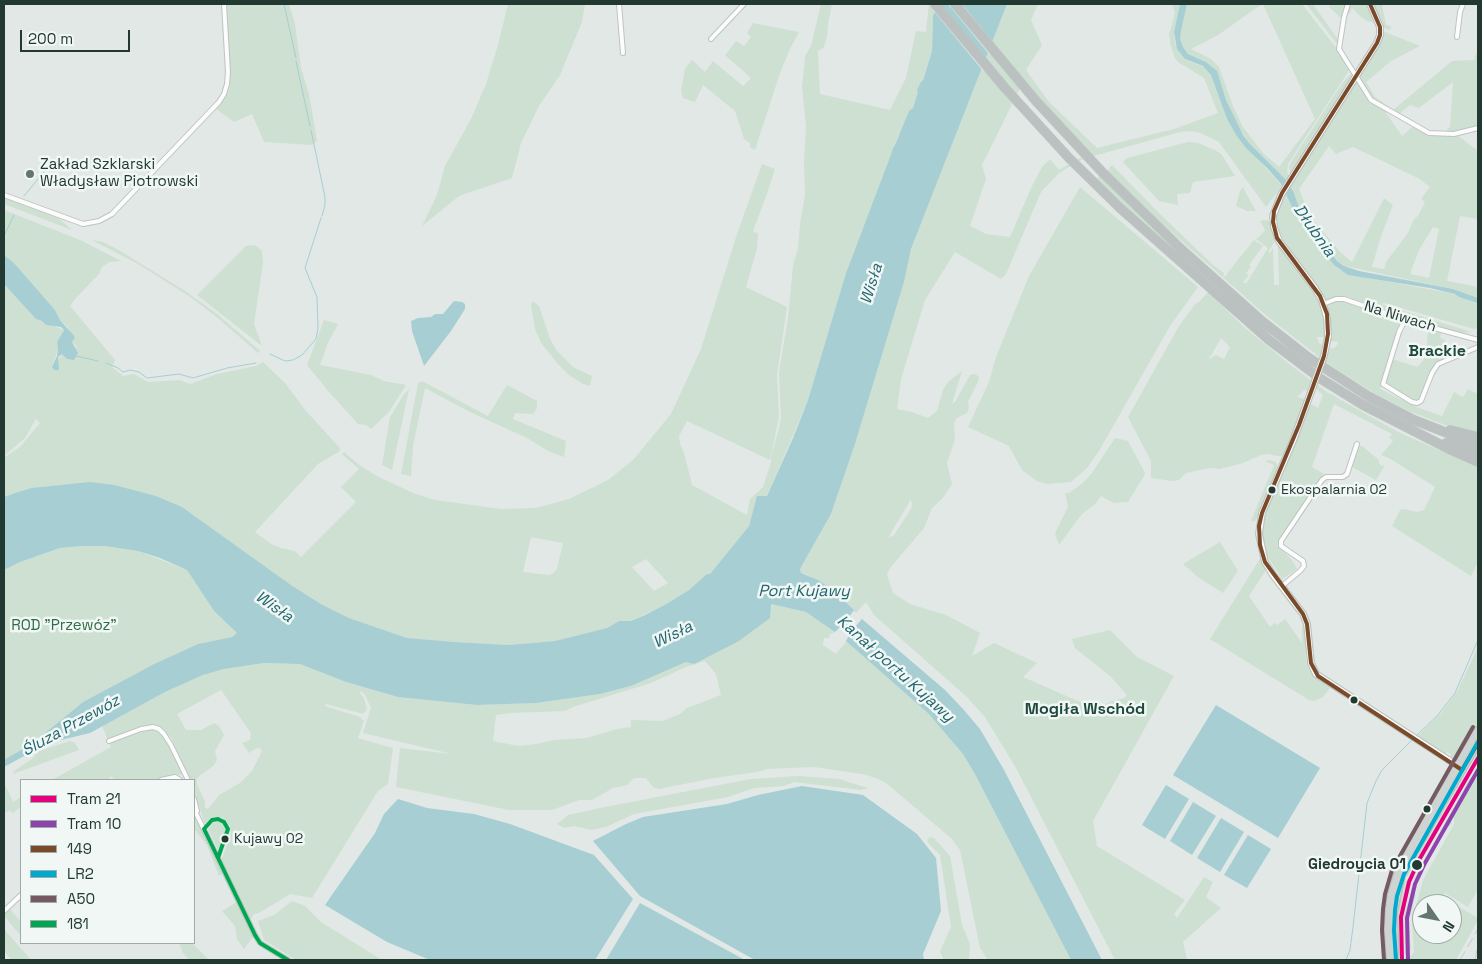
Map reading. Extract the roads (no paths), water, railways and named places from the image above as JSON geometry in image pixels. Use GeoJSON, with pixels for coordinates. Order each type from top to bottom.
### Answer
{"type":"FeatureCollection","features":[{"type":"Feature","properties":{"kind":"highway"},"geometry":{"type":"LineString","coordinates":[[935,4],[1029,116],[1093,182],[1288,356],[1379,414],[1478,462]]}},
{"type":"Feature","properties":{"kind":"highway"},"geometry":{"type":"LineString","coordinates":[[955,4],[1030,94],[1102,173],[1180,248],[1263,322],[1333,374],[1368,396],[1428,426],[1478,445]]}},
{"type":"Feature","properties":{"kind":"highway"},"geometry":{"type":"LineString","coordinates":[[1428,426],[1478,437]]}},
{"type":"Feature","properties":{"kind":"highway"},"geometry":{"type":"LineString","coordinates":[[1420,434],[1478,454]]}},
{"type":"Feature","properties":{"kind":"main road"},"geometry":{"type":"LineString","coordinates":[[1395,960],[1394,912],[1400,881],[1412,854],[1460,768],[1478,730]]}},
{"type":"Feature","properties":{"kind":"main road"},"geometry":{"type":"LineString","coordinates":[[1390,960],[1388,917],[1391,895],[1396,880],[1408,852],[1460,768],[1478,743]]}},
{"type":"Feature","properties":{"kind":"street"},"geometry":{"type":"LineString","coordinates":[[4,195],[83,224],[99,221],[115,211],[219,102],[224,94],[228,72],[224,4]]}},
{"type":"Feature","properties":{"kind":"street"},"geometry":{"type":"LineString","coordinates":[[619,4],[623,52]]}},
{"type":"Feature","properties":{"kind":"street"},"geometry":{"type":"LineString","coordinates":[[711,39],[744,4]]}},
{"type":"Feature","properties":{"kind":"street"},"geometry":{"type":"LineString","coordinates":[[1348,4],[1339,49],[1371,100],[1428,133],[1454,134],[1478,128]]}},
{"type":"Feature","properties":{"kind":"street"},"geometry":{"type":"LineString","coordinates":[[1370,4],[1379,24],[1380,35],[1376,46],[1282,193],[1273,216],[1274,227],[1279,241],[1314,287],[1323,304],[1328,322],[1328,338],[1324,356],[1290,449],[1264,506],[1259,526],[1260,545],[1265,562],[1304,614],[1307,624],[1311,663],[1316,674],[1460,768]]}},
{"type":"Feature","properties":{"kind":"street"},"geometry":{"type":"LineString","coordinates":[[1457,37],[1460,12],[1463,4]]}},
{"type":"Feature","properties":{"kind":"street","name":"Na Niwach"},"geometry":{"type":"LineString","coordinates":[[1323,304],[1336,299],[1344,299],[1405,320],[1478,340]]}},
{"type":"Feature","properties":{"kind":"street"},"geometry":{"type":"LineString","coordinates":[[1405,320],[1399,332],[1383,384],[1412,402],[1417,403],[1421,401],[1432,373],[1438,364],[1478,348]]}},
{"type":"Feature","properties":{"kind":"street"},"geometry":{"type":"LineString","coordinates":[[1282,586],[1304,566],[1302,561],[1281,546],[1281,541],[1322,480],[1326,477],[1343,477],[1347,474],[1357,444]]}},
{"type":"Feature","properties":{"kind":"street"},"geometry":{"type":"LineString","coordinates":[[108,740],[141,728],[153,727],[159,729],[171,746],[188,779]]}},
{"type":"Feature","properties":{"kind":"street"},"geometry":{"type":"LineString","coordinates":[[166,779],[175,777],[178,779]]}},
{"type":"Feature","properties":{"kind":"street"},"geometry":{"type":"LineString","coordinates":[[195,803],[200,822]]}},
{"type":"Feature","properties":{"kind":"street"},"geometry":{"type":"LineString","coordinates":[[195,811],[255,936],[260,943],[288,960]]}},
{"type":"Feature","properties":{"kind":"street"},"geometry":{"type":"LineString","coordinates":[[4,911],[20,896]]}},
{"type":"Feature","properties":{"kind":"water"},"geometry":{"type":"Polygon","coordinates":[[[938,4],[1007,4],[911,249],[904,282],[855,444],[831,514],[800,569],[801,573],[818,580],[833,590],[854,610],[849,617],[849,621],[855,627],[862,619],[945,690],[980,729],[1004,770],[1102,960],[1071,960],[976,776],[963,754],[929,714],[846,641],[851,632],[844,626],[835,632],[806,612],[771,604],[770,618],[739,641],[694,664],[686,662],[631,686],[600,694],[536,703],[477,705],[398,697],[346,682],[300,664],[264,663],[224,669],[203,675],[165,692],[90,733],[48,743],[4,767],[4,760],[45,735],[45,733],[83,702],[154,664],[198,644],[232,637],[237,633],[214,611],[187,570],[138,551],[105,546],[60,548],[20,562],[4,570],[4,497],[32,488],[90,482],[114,485],[156,496],[182,507],[291,585],[321,604],[349,618],[407,638],[508,645],[555,641],[607,628],[619,621],[631,621],[645,615],[689,590],[707,574],[710,574],[749,526],[757,496],[767,496],[793,438],[808,400],[846,273],[893,148],[909,111],[913,108],[917,90],[923,80],[932,51],[933,16],[938,4]]]}},
{"type":"Feature","properties":{"kind":"water","name":"Dłubnia"},"geometry":{"type":"Polygon","coordinates":[[[1180,4],[1187,4],[1180,39],[1183,47],[1188,54],[1206,62],[1217,71],[1226,100],[1243,135],[1285,179],[1293,191],[1301,213],[1337,261],[1344,266],[1359,271],[1453,289],[1478,298],[1478,303],[1455,294],[1430,288],[1348,275],[1334,265],[1294,211],[1281,184],[1236,135],[1227,119],[1211,75],[1203,66],[1185,59],[1177,49],[1174,32],[1180,4]]]}},
{"type":"Feature","properties":{"kind":"water"},"geometry":{"type":"Polygon","coordinates":[[[4,255],[14,263],[55,310],[60,320],[75,337],[72,342],[78,353],[74,360],[67,359],[62,354],[58,357],[59,370],[54,370],[52,367],[57,356],[57,342],[64,330],[61,327],[46,325],[36,319],[5,285],[4,255]]]}},
{"type":"Feature","properties":{"kind":"water"},"geometry":{"type":"Polygon","coordinates":[[[454,301],[465,304],[465,309],[424,366],[412,331],[411,321],[418,318],[431,317],[435,314],[443,314],[454,301]]]}},
{"type":"Feature","properties":{"kind":"water"},"geometry":{"type":"Polygon","coordinates":[[[1216,705],[1320,768],[1278,838],[1173,775],[1216,705]]]}},
{"type":"Feature","properties":{"kind":"water"},"geometry":{"type":"Polygon","coordinates":[[[1166,785],[1189,799],[1165,839],[1142,825],[1166,785]]]}},
{"type":"Feature","properties":{"kind":"water"},"geometry":{"type":"Polygon","coordinates":[[[802,786],[863,795],[917,834],[936,858],[941,911],[923,954],[924,960],[755,960],[640,896],[593,841],[643,817],[727,804],[758,795],[802,786]]]}},
{"type":"Feature","properties":{"kind":"water"},"geometry":{"type":"Polygon","coordinates":[[[398,799],[427,808],[474,814],[510,824],[594,855],[633,899],[595,960],[430,960],[387,942],[325,905],[375,833],[384,814],[398,799]]]}},
{"type":"Feature","properties":{"kind":"water"},"geometry":{"type":"Polygon","coordinates":[[[1193,802],[1216,816],[1192,855],[1170,841],[1193,802]]]}},
{"type":"Feature","properties":{"kind":"water"},"geometry":{"type":"Polygon","coordinates":[[[1221,818],[1244,832],[1220,872],[1197,858],[1221,818]]]}},
{"type":"Feature","properties":{"kind":"water"},"geometry":{"type":"Polygon","coordinates":[[[1248,835],[1271,849],[1247,888],[1224,875],[1248,835]]]}},
{"type":"Feature","properties":{"kind":"water"},"geometry":{"type":"Polygon","coordinates":[[[640,903],[745,960],[606,960],[640,903]]]}},
{"type":"Feature","properties":{"kind":"waterway"},"geometry":{"type":"LineString","coordinates":[[284,4],[296,58]]}},
{"type":"Feature","properties":{"kind":"waterway"},"geometry":{"type":"LineString","coordinates":[[296,61],[310,126]]}},
{"type":"Feature","properties":{"kind":"waterway"},"geometry":{"type":"LineString","coordinates":[[311,130],[325,197],[322,216]]}},
{"type":"Feature","properties":{"kind":"waterway"},"geometry":{"type":"LineString","coordinates":[[24,196],[53,161]]}},
{"type":"Feature","properties":{"kind":"waterway"},"geometry":{"type":"LineString","coordinates":[[4,236],[14,215]]}},
{"type":"Feature","properties":{"kind":"waterway"},"geometry":{"type":"LineString","coordinates":[[270,354],[285,361],[293,360],[302,355],[316,339],[318,328],[317,297],[305,268],[321,218]]}},
{"type":"Feature","properties":{"kind":"waterway"},"geometry":{"type":"LineString","coordinates":[[76,356],[98,361]]}},
{"type":"Feature","properties":{"kind":"waterway"},"geometry":{"type":"LineString","coordinates":[[106,363],[123,372],[130,370],[139,372],[147,378],[179,374],[193,378],[227,368],[256,363]]}},
{"type":"Feature","properties":{"kind":"waterway"},"geometry":{"type":"LineString","coordinates":[[1416,736],[1437,716],[1455,693],[1478,640]]}},
{"type":"Feature","properties":{"kind":"waterway"},"geometry":{"type":"LineString","coordinates":[[1346,960],[1350,950],[1367,803],[1382,770],[1413,739]]}},
{"type":"Feature","properties":{"kind":"railway"},"geometry":{"type":"LineString","coordinates":[[1460,960],[1478,929]]}},
{"type":"Feature","properties":{"kind":"railway"},"geometry":{"type":"LineString","coordinates":[[1475,960],[1478,942]]}},
{"type":"Feature","properties":{"kind":"tram line","name":"21"},"geometry":{"type":"LineString","coordinates":[[1402,960],[1401,917],[1409,882],[1419,860],[1478,758]]}},
{"type":"Feature","properties":{"kind":"tram line","name":"10"},"geometry":{"type":"LineString","coordinates":[[1408,960],[1407,918],[1415,884],[1478,770]]}},
{"type":"Feature","properties":{"kind":"place","name":"Zakład Szklarski Władysław Piotrowski"},"geometry":{"type":"Point","coordinates":[30,174]}},
{"type":"Feature","properties":{"kind":"place","name":"Ekospalarnia 02"},"geometry":{"type":"Point","coordinates":[1272,490]}},
{"type":"Feature","properties":{"kind":"place","name":"Kujawy 02"},"geometry":{"type":"Point","coordinates":[225,839]}},
{"type":"Feature","properties":{"kind":"place","name":"Giedroycia 01"},"geometry":{"type":"Point","coordinates":[1417,865]}},
{"type":"Feature","properties":{"kind":"district","name":"Brackie"},"geometry":{"type":"Point","coordinates":[1437,352]}},
{"type":"Feature","properties":{"kind":"district","name":"Mogiła Wschód"},"geometry":{"type":"Point","coordinates":[1085,710]}},
{"type":"Feature","properties":{"kind":"water label","name":"Wisła"},"geometry":{"type":"Point","coordinates":[872,284]}},
{"type":"Feature","properties":{"kind":"water label","name":"Port Kujawy"},"geometry":{"type":"Point","coordinates":[804,592]}},
{"type":"Feature","properties":{"kind":"water label","name":"Wisła"},"geometry":{"type":"Point","coordinates":[274,607]}},
{"type":"Feature","properties":{"kind":"water label","name":"Wisła"},"geometry":{"type":"Point","coordinates":[673,635]}},
{"type":"Feature","properties":{"kind":"water label","name":"Kanał portu Kujawy"},"geometry":{"type":"Point","coordinates":[895,669]}},
{"type":"Feature","properties":{"kind":"water label","name":"Śluza Przewóz"},"geometry":{"type":"Point","coordinates":[71,726]}},
{"type":"Feature","properties":{"kind":"park label","name":"ROD \"Przewóz\""},"geometry":{"type":"Point","coordinates":[64,626]}}]}
